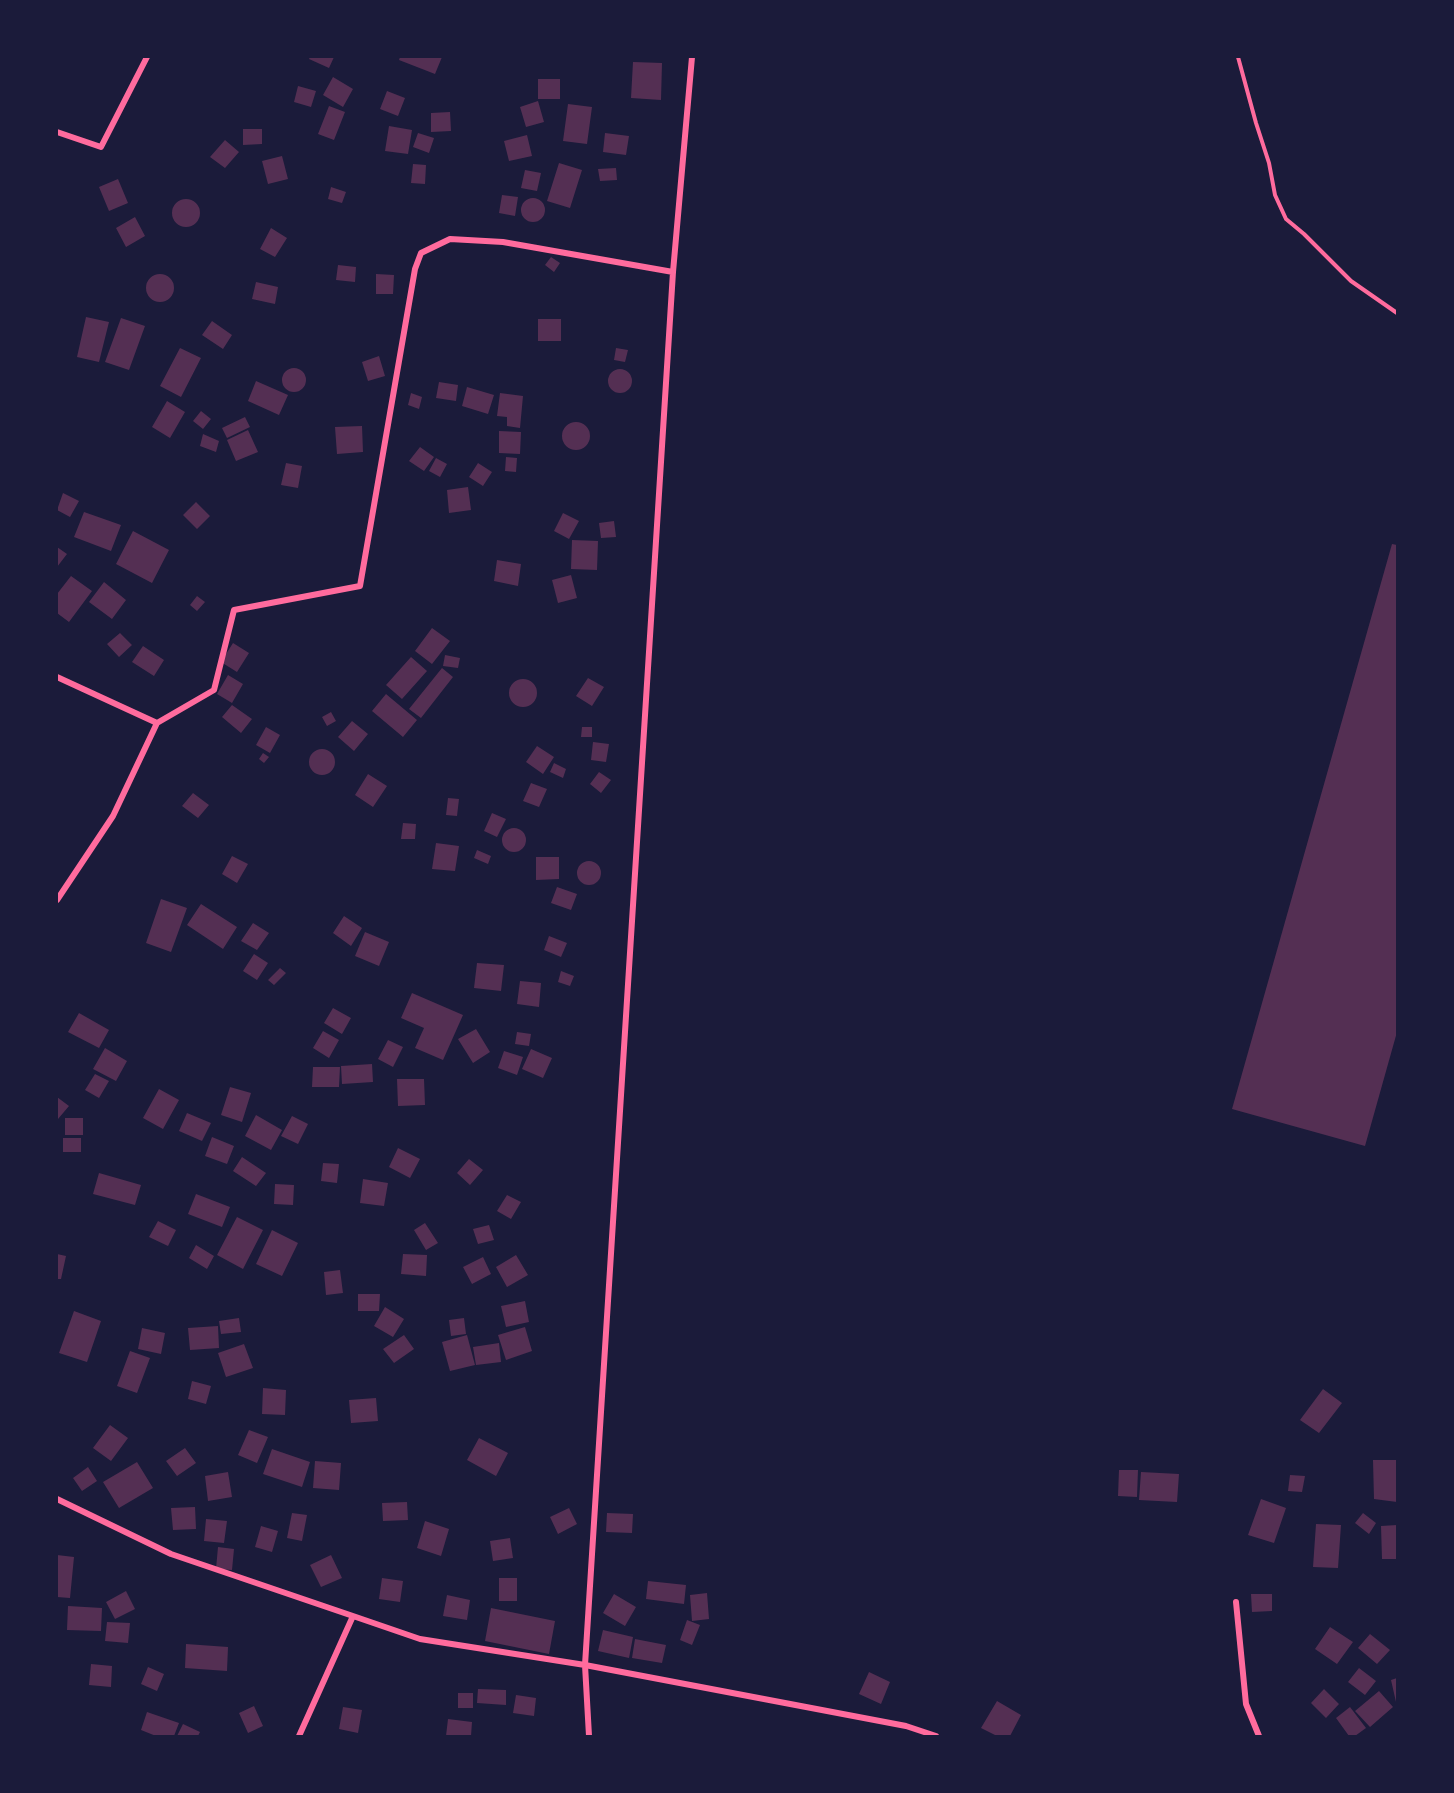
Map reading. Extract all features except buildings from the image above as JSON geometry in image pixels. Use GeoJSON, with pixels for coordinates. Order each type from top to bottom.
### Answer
{"type":"FeatureCollection","features":[{"type":"Feature","properties":{"kind":"street"},"geometry":{"type":"LineString","coordinates":[[57,132],[101,147],[147,57]]}},
{"type":"Feature","properties":{"kind":"street"},"geometry":{"type":"LineString","coordinates":[[589,1736],[585,1665],[674,272],[692,57]]}},
{"type":"Feature","properties":{"kind":"street"},"geometry":{"type":"LineString","coordinates":[[57,900],[113,816],[156,723],[214,690],[234,610],[360,586],[415,270],[421,253],[450,239],[503,242],[674,272]]}},
{"type":"Feature","properties":{"kind":"street"},"geometry":{"type":"LineString","coordinates":[[57,677],[156,723]]}},
{"type":"Feature","properties":{"kind":"street"},"geometry":{"type":"LineString","coordinates":[[57,1499],[171,1554],[420,1639],[585,1665],[906,1726],[936,1736]]}},
{"type":"Feature","properties":{"kind":"street"},"geometry":{"type":"LineString","coordinates":[[1236,1602],[1246,1704],[1259,1736]]}},
{"type":"Feature","properties":{"kind":"street"},"geometry":{"type":"LineString","coordinates":[[299,1736],[353,1616]]}},
{"type":"Feature","properties":{"kind":"path"},"geometry":{"type":"LineString","coordinates":[[1239,57],[1269,163],[1275,195],[1286,219],[1351,281],[1397,313]]}}]}
